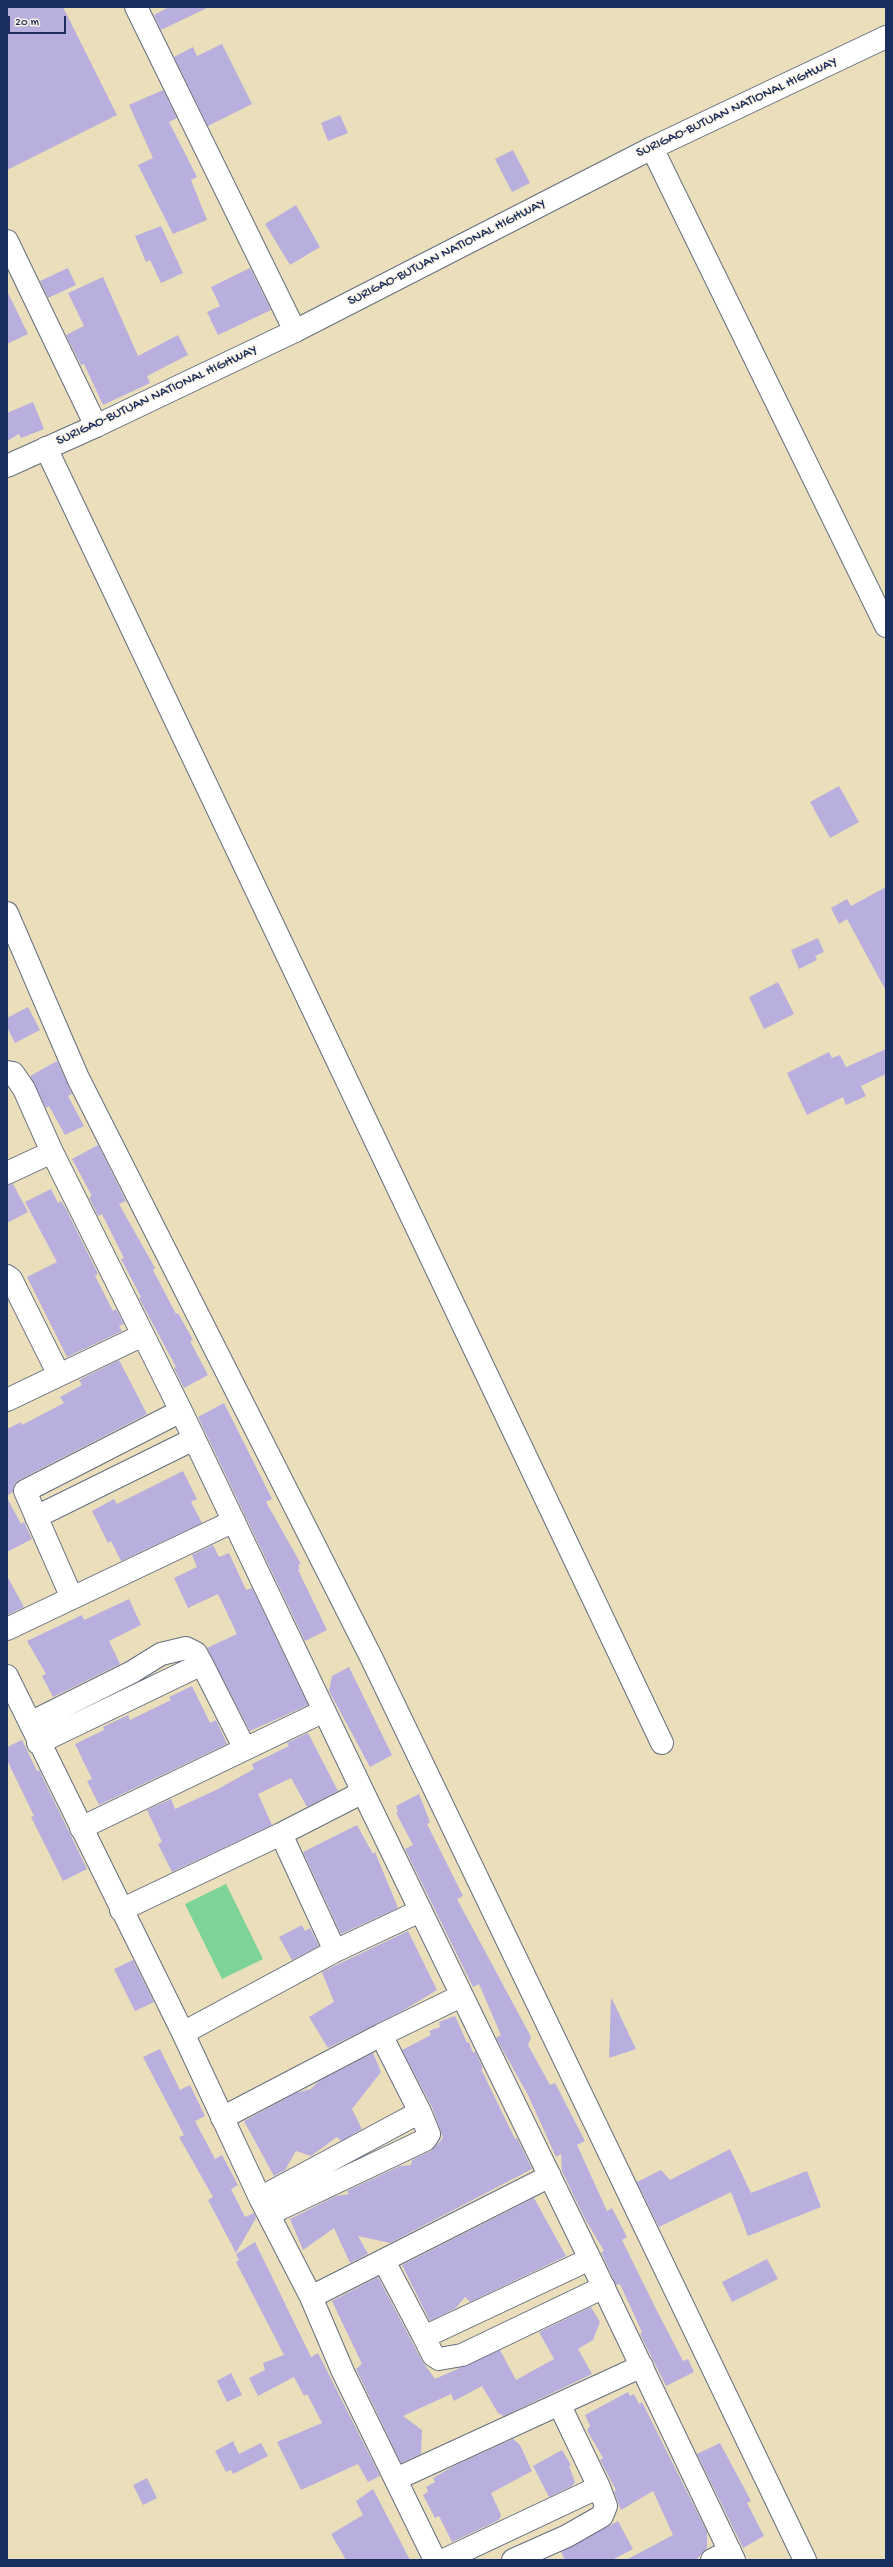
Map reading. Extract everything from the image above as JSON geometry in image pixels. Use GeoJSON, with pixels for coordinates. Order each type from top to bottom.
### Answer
{"type":"FeatureCollection","features":[{"type":"Feature","properties":{"kind":"main road"},"geometry":{"type":"LineString","coordinates":[[136,7],[295,331]]}},
{"type":"Feature","properties":{"kind":"main road","name":"SURIGAO-BUTUAN NATIONAL HIGHWAY"},"geometry":{"type":"LineString","coordinates":[[7,466],[96,426],[295,331],[652,148],[886,37]]}},
{"type":"Feature","properties":{"kind":"main road"},"geometry":{"type":"LineString","coordinates":[[652,148],[886,626]]}},
{"type":"Feature","properties":{"kind":"main road"},"geometry":{"type":"LineString","coordinates":[[7,241],[96,426]]}},
{"type":"Feature","properties":{"kind":"main road"},"geometry":{"type":"LineString","coordinates":[[46,448],[662,1743]]}},
{"type":"Feature","properties":{"kind":"main road"},"geometry":{"type":"LineString","coordinates":[[7,913],[78,1078],[372,1658],[805,2560]]}},
{"type":"Feature","properties":{"kind":"main road"},"geometry":{"type":"LineString","coordinates":[[7,1072],[13,1073],[24,1088],[52,1152],[194,1438],[362,1792],[642,2366],[725,2557]]}},
{"type":"Feature","properties":{"kind":"main road"},"geometry":{"type":"LineString","coordinates":[[7,1173],[52,1152]]}},
{"type":"Feature","properties":{"kind":"main road"},"geometry":{"type":"LineString","coordinates":[[7,1276],[11,1279],[13,1300],[59,1375]]}},
{"type":"Feature","properties":{"kind":"main road"},"geometry":{"type":"LineString","coordinates":[[7,1400],[143,1335]]}},
{"type":"Feature","properties":{"kind":"main road"},"geometry":{"type":"LineString","coordinates":[[72,1598],[26,1495],[28,1488],[181,1412]]}},
{"type":"Feature","properties":{"kind":"main road"},"geometry":{"type":"LineString","coordinates":[[36,1516],[194,1438]]}},
{"type":"Feature","properties":{"kind":"main road"},"geometry":{"type":"LineString","coordinates":[[7,1629],[234,1521]]}},
{"type":"Feature","properties":{"kind":"main road"},"geometry":{"type":"LineString","coordinates":[[30,1723],[132,1672],[161,1654],[186,1648],[196,1653],[245,1749]]}},
{"type":"Feature","properties":{"kind":"main road"},"geometry":{"type":"LineString","coordinates":[[38,1743],[202,1664]]}},
{"type":"Feature","properties":{"kind":"main road"},"geometry":{"type":"LineString","coordinates":[[7,1676],[38,1743],[182,2033],[264,2206],[311,2297],[343,2372],[435,2560]]}},
{"type":"Feature","properties":{"kind":"main road"},"geometry":{"type":"LineString","coordinates":[[81,1828],[324,1711]]}},
{"type":"Feature","properties":{"kind":"main road"},"geometry":{"type":"LineString","coordinates":[[121,1910],[281,1834],[362,1792]]}},
{"type":"Feature","properties":{"kind":"main road"},"geometry":{"type":"LineString","coordinates":[[281,1834],[334,1951]]}},
{"type":"Feature","properties":{"kind":"main road"},"geometry":{"type":"LineString","coordinates":[[182,2033],[334,1951],[420,1911]]}},
{"type":"Feature","properties":{"kind":"main road"},"geometry":{"type":"LineString","coordinates":[[222,2118],[381,2035],[461,1996]]}},
{"type":"Feature","properties":{"kind":"main road"},"geometry":{"type":"LineString","coordinates":[[264,2206],[425,2140],[429,2134],[420,2112],[381,2035]]}},
{"type":"Feature","properties":{"kind":"main road"},"geometry":{"type":"LineString","coordinates":[[311,2297],[550,2176]]}},
{"type":"Feature","properties":{"kind":"main road"},"geometry":{"type":"LineString","coordinates":[[424,2337],[590,2259]]}},
{"type":"Feature","properties":{"kind":"main road"},"geometry":{"type":"LineString","coordinates":[[384,2261],[433,2355],[439,2359],[462,2355],[604,2287]]}},
{"type":"Feature","properties":{"kind":"main road"},"geometry":{"type":"LineString","coordinates":[[396,2479],[560,2406],[642,2366]]}},
{"type":"Feature","properties":{"kind":"main road"},"geometry":{"type":"LineString","coordinates":[[513,2560],[567,2536],[602,2516],[606,2506],[599,2487],[560,2406]]}},
{"type":"Feature","properties":{"kind":"main road"},"geometry":{"type":"LineString","coordinates":[[444,2560],[599,2487]]}},
{"type":"Feature","properties":{"kind":"green space"},"geometry":{"type":"Polygon","coordinates":[[[226,1884],[263,1959],[222,1979],[185,1904],[226,1884]]]}},
{"type":"Feature","properties":{"kind":"building"},"geometry":{"type":"Polygon","coordinates":[[[7,7],[63,7],[117,115],[7,170],[7,7]]]}},
{"type":"Feature","properties":{"kind":"building"},"geometry":{"type":"Polygon","coordinates":[[[169,7],[209,7],[161,30],[154,15],[169,7]]]}},
{"type":"Feature","properties":{"kind":"building"},"geometry":{"type":"Polygon","coordinates":[[[222,44],[252,104],[208,126],[174,57],[193,47],[197,56],[222,44]]]}},
{"type":"Feature","properties":{"kind":"building"},"geometry":{"type":"Polygon","coordinates":[[[163,90],[177,118],[169,122],[197,177],[191,180],[207,220],[173,234],[138,165],[153,158],[129,105],[163,90]]]}},
{"type":"Feature","properties":{"kind":"building"},"geometry":{"type":"Polygon","coordinates":[[[340,115],[348,133],[328,141],[321,123],[340,115]]]}},
{"type":"Feature","properties":{"kind":"building"},"geometry":{"type":"Polygon","coordinates":[[[513,150],[530,183],[512,192],[495,159],[513,150]]]}},
{"type":"Feature","properties":{"kind":"building"},"geometry":{"type":"Polygon","coordinates":[[[296,205],[320,247],[290,265],[265,224],[296,205]]]}},
{"type":"Feature","properties":{"kind":"building"},"geometry":{"type":"Polygon","coordinates":[[[161,226],[183,273],[161,283],[150,260],[146,262],[135,236],[161,226]]]}},
{"type":"Feature","properties":{"kind":"building"},"geometry":{"type":"Polygon","coordinates":[[[68,268],[76,285],[48,298],[40,281],[68,268]]]}},
{"type":"Feature","properties":{"kind":"building"},"geometry":{"type":"Polygon","coordinates":[[[250,268],[271,310],[218,335],[207,312],[220,306],[211,287],[250,268]]]}},
{"type":"Feature","properties":{"kind":"building"},"geometry":{"type":"Polygon","coordinates":[[[103,277],[138,356],[178,335],[188,355],[147,376],[150,383],[103,405],[84,364],[81,365],[66,335],[84,326],[68,293],[103,277]]]}},
{"type":"Feature","properties":{"kind":"building"},"geometry":{"type":"Polygon","coordinates":[[[7,291],[28,334],[7,344],[7,291]]]}},
{"type":"Feature","properties":{"kind":"building"},"geometry":{"type":"Polygon","coordinates":[[[33,402],[44,429],[21,438],[19,434],[7,441],[7,413],[33,402]]]}},
{"type":"Feature","properties":{"kind":"building"},"geometry":{"type":"Polygon","coordinates":[[[839,786],[859,822],[830,838],[810,802],[839,786]]]}},
{"type":"Feature","properties":{"kind":"building"},"geometry":{"type":"Polygon","coordinates":[[[886,887],[886,991],[847,919],[839,924],[831,908],[847,899],[851,906],[886,887]]]}},
{"type":"Feature","properties":{"kind":"building"},"geometry":{"type":"Polygon","coordinates":[[[818,938],[824,952],[815,956],[817,960],[799,969],[791,950],[818,938]]]}},
{"type":"Feature","properties":{"kind":"building"},"geometry":{"type":"Polygon","coordinates":[[[778,982],[794,1014],[764,1029],[749,997],[778,982]]]}},
{"type":"Feature","properties":{"kind":"building"},"geometry":{"type":"Polygon","coordinates":[[[28,1007],[40,1030],[15,1043],[7,1027],[7,1018],[28,1007]]]}},
{"type":"Feature","properties":{"kind":"building"},"geometry":{"type":"Polygon","coordinates":[[[886,1049],[886,1074],[861,1086],[866,1096],[846,1105],[843,1097],[807,1115],[787,1073],[829,1052],[832,1058],[840,1055],[846,1067],[886,1049]]]}},
{"type":"Feature","properties":{"kind":"building"},"geometry":{"type":"Polygon","coordinates":[[[57,1061],[72,1094],[68,1096],[84,1126],[65,1135],[49,1106],[46,1108],[30,1076],[57,1061]]]}},
{"type":"Feature","properties":{"kind":"building"},"geometry":{"type":"Polygon","coordinates":[[[98,1145],[126,1201],[119,1204],[155,1268],[153,1270],[176,1314],[178,1313],[193,1340],[190,1341],[208,1375],[184,1388],[174,1368],[176,1367],[139,1298],[141,1297],[121,1259],[124,1258],[102,1214],[98,1216],[89,1197],[92,1196],[72,1159],[98,1145]]]}},
{"type":"Feature","properties":{"kind":"building"},"geometry":{"type":"Polygon","coordinates":[[[13,1184],[28,1212],[7,1223],[7,1185],[13,1184]]]}},
{"type":"Feature","properties":{"kind":"building"},"geometry":{"type":"Polygon","coordinates":[[[51,1189],[58,1203],[61,1201],[66,1209],[98,1274],[95,1276],[113,1311],[116,1309],[124,1324],[119,1326],[122,1331],[67,1357],[27,1277],[57,1262],[25,1202],[51,1189]]]}},
{"type":"Feature","properties":{"kind":"building"},"geometry":{"type":"Polygon","coordinates":[[[119,1360],[147,1414],[19,1480],[14,1484],[13,1492],[7,1496],[7,1429],[21,1422],[22,1425],[64,1403],[60,1397],[82,1385],[79,1380],[119,1360]]]}},
{"type":"Feature","properties":{"kind":"building"},"geometry":{"type":"Polygon","coordinates":[[[224,1403],[272,1499],[266,1502],[301,1564],[298,1565],[300,1569],[298,1570],[327,1630],[305,1641],[198,1417],[224,1403]]]}},
{"type":"Feature","properties":{"kind":"building"},"geometry":{"type":"Polygon","coordinates":[[[183,1471],[197,1499],[191,1502],[202,1523],[121,1561],[111,1541],[108,1543],[92,1511],[114,1499],[117,1504],[183,1471]]]}},
{"type":"Feature","properties":{"kind":"building"},"geometry":{"type":"Polygon","coordinates":[[[7,1498],[21,1524],[24,1522],[32,1539],[7,1552],[7,1498]]]}},
{"type":"Feature","properties":{"kind":"building"},"geometry":{"type":"Polygon","coordinates":[[[213,1545],[219,1557],[229,1553],[246,1590],[252,1588],[308,1705],[250,1731],[207,1648],[237,1634],[218,1594],[188,1608],[174,1578],[197,1567],[192,1555],[213,1545]]]}},
{"type":"Feature","properties":{"kind":"building"},"geometry":{"type":"Polygon","coordinates":[[[7,1576],[24,1607],[7,1615],[7,1576]]]}},
{"type":"Feature","properties":{"kind":"building"},"geometry":{"type":"Polygon","coordinates":[[[129,1599],[141,1625],[109,1641],[120,1664],[53,1697],[42,1676],[46,1674],[27,1641],[82,1615],[84,1620],[129,1599]]]}},
{"type":"Feature","properties":{"kind":"building"},"geometry":{"type":"Polygon","coordinates":[[[349,1667],[392,1755],[370,1767],[329,1691],[332,1676],[349,1667]]]}},
{"type":"Feature","properties":{"kind":"building"},"geometry":{"type":"Polygon","coordinates":[[[192,1686],[210,1723],[216,1720],[227,1744],[99,1805],[87,1781],[92,1779],[75,1744],[104,1730],[103,1727],[128,1715],[130,1720],[171,1700],[169,1697],[192,1686]]]}},
{"type":"Feature","properties":{"kind":"building"},"geometry":{"type":"Polygon","coordinates":[[[308,1733],[338,1791],[307,1807],[291,1778],[258,1794],[272,1825],[172,1872],[158,1844],[162,1842],[147,1810],[171,1799],[175,1809],[218,1789],[254,1769],[252,1764],[289,1746],[287,1743],[308,1733]]]}},
{"type":"Feature","properties":{"kind":"building"},"geometry":{"type":"Polygon","coordinates":[[[22,1740],[37,1771],[39,1770],[87,1869],[63,1881],[31,1817],[34,1816],[7,1760],[7,1747],[22,1740]]]}},
{"type":"Feature","properties":{"kind":"building"},"geometry":{"type":"Polygon","coordinates":[[[419,1794],[430,1822],[427,1824],[463,1896],[457,1899],[531,2037],[528,2045],[550,2085],[555,2083],[585,2141],[577,2145],[607,2211],[612,2208],[627,2237],[622,2240],[656,2309],[683,2361],[688,2359],[694,2372],[666,2386],[640,2334],[642,2332],[620,2284],[616,2285],[601,2252],[604,2251],[584,2217],[562,2171],[561,2154],[556,2157],[528,2095],[496,2038],[501,2035],[479,1984],[473,1987],[405,1849],[413,1845],[396,1813],[398,1812],[396,1806],[419,1794]]]}},
{"type":"Feature","properties":{"kind":"building"},"geometry":{"type":"Polygon","coordinates":[[[357,1825],[373,1854],[375,1852],[398,1908],[341,1934],[303,1852],[357,1825]]]}},
{"type":"Feature","properties":{"kind":"building"},"geometry":{"type":"Polygon","coordinates":[[[302,1925],[305,1931],[310,1928],[319,1946],[292,1960],[279,1937],[302,1925]]]}},
{"type":"Feature","properties":{"kind":"building"},"geometry":{"type":"Polygon","coordinates":[[[408,1931],[437,1990],[404,2010],[328,2048],[309,2017],[334,2002],[322,1972],[408,1931]]]}},
{"type":"Feature","properties":{"kind":"building"},"geometry":{"type":"Polygon","coordinates":[[[133,1960],[154,2002],[135,2011],[114,1969],[133,1960]]]}},
{"type":"Feature","properties":{"kind":"building"},"geometry":{"type":"Polygon","coordinates":[[[611,1997],[636,2049],[609,2058],[611,1997]]]}},
{"type":"Feature","properties":{"kind":"building"},"geometry":{"type":"Polygon","coordinates":[[[455,2016],[467,2043],[469,2042],[473,2053],[475,2051],[483,2068],[481,2069],[515,2139],[517,2138],[532,2169],[390,2243],[358,2236],[368,2254],[350,2263],[334,2228],[303,2250],[290,2219],[336,2196],[349,2194],[347,2191],[400,2166],[411,2165],[412,2160],[431,2151],[443,2138],[432,2107],[402,2050],[431,2035],[429,2031],[440,2027],[439,2022],[455,2016]]]}},
{"type":"Feature","properties":{"kind":"building"},"geometry":{"type":"Polygon","coordinates":[[[160,2049],[180,2090],[190,2085],[205,2116],[195,2121],[215,2159],[222,2155],[238,2185],[231,2189],[245,2217],[254,2213],[256,2218],[236,2253],[208,2200],[213,2197],[179,2137],[184,2135],[143,2057],[160,2049]]]}},
{"type":"Feature","properties":{"kind":"building"},"geometry":{"type":"Polygon","coordinates":[[[373,2053],[381,2072],[352,2109],[362,2129],[341,2141],[337,2137],[311,2156],[296,2151],[285,2170],[274,2176],[244,2121],[296,2093],[311,2089],[319,2081],[373,2053]]]}},
{"type":"Feature","properties":{"kind":"building"},"geometry":{"type":"Polygon","coordinates":[[[730,2149],[751,2193],[807,2171],[821,2207],[748,2236],[731,2192],[659,2227],[637,2182],[661,2170],[670,2180],[730,2149]]]}},
{"type":"Feature","properties":{"kind":"building"},"geometry":{"type":"Polygon","coordinates":[[[534,2198],[566,2256],[470,2302],[465,2297],[456,2308],[430,2321],[402,2265],[534,2198]]]}},
{"type":"Feature","properties":{"kind":"building"},"geometry":{"type":"Polygon","coordinates":[[[255,2242],[311,2357],[318,2353],[380,2476],[368,2482],[358,2464],[301,2490],[277,2442],[322,2423],[307,2394],[304,2396],[294,2377],[258,2396],[249,2378],[265,2370],[263,2363],[284,2355],[236,2262],[239,2260],[236,2254],[255,2242]]]}},
{"type":"Feature","properties":{"kind":"building"},"geometry":{"type":"Polygon","coordinates":[[[767,2259],[778,2279],[732,2302],[722,2282],[767,2259]]]}},
{"type":"Feature","properties":{"kind":"building"},"geometry":{"type":"Polygon","coordinates":[[[378,2277],[422,2361],[435,2379],[500,2350],[516,2380],[554,2359],[539,2332],[591,2307],[600,2322],[593,2340],[578,2349],[592,2374],[504,2416],[498,2413],[482,2386],[454,2401],[451,2394],[403,2416],[422,2430],[421,2454],[401,2463],[356,2369],[362,2364],[332,2301],[378,2277]]]}},
{"type":"Feature","properties":{"kind":"building"},"geometry":{"type":"Polygon","coordinates":[[[231,2373],[242,2395],[227,2402],[217,2381],[231,2373]]]}},
{"type":"Feature","properties":{"kind":"building"},"geometry":{"type":"Polygon","coordinates":[[[628,2392],[630,2396],[634,2394],[639,2404],[642,2402],[707,2532],[707,2548],[696,2560],[626,2560],[673,2535],[653,2491],[621,2510],[614,2492],[616,2490],[600,2460],[603,2458],[587,2430],[590,2426],[585,2415],[628,2392]]]}},
{"type":"Feature","properties":{"kind":"building"},"geometry":{"type":"Polygon","coordinates":[[[513,2439],[520,2445],[532,2471],[491,2493],[501,2515],[499,2520],[452,2542],[439,2516],[435,2518],[423,2495],[428,2492],[426,2487],[435,2482],[433,2478],[456,2465],[513,2439]]]}},
{"type":"Feature","properties":{"kind":"building"},"geometry":{"type":"Polygon","coordinates":[[[233,2441],[239,2454],[261,2443],[268,2456],[233,2474],[231,2470],[226,2472],[215,2451],[233,2441]]]}},
{"type":"Feature","properties":{"kind":"building"},"geometry":{"type":"Polygon","coordinates":[[[720,2443],[751,2501],[747,2503],[764,2536],[743,2548],[697,2454],[720,2443]]]}},
{"type":"Feature","properties":{"kind":"building"},"geometry":{"type":"Polygon","coordinates":[[[562,2450],[571,2465],[569,2466],[575,2482],[572,2486],[549,2497],[533,2466],[562,2450]]]}},
{"type":"Feature","properties":{"kind":"building"},"geometry":{"type":"Polygon","coordinates":[[[147,2478],[157,2498],[143,2505],[133,2485],[147,2478]]]}},
{"type":"Feature","properties":{"kind":"building"},"geometry":{"type":"Polygon","coordinates":[[[373,2489],[410,2560],[346,2560],[331,2534],[363,2515],[356,2501],[373,2489]]]}},
{"type":"Feature","properties":{"kind":"building"},"geometry":{"type":"Polygon","coordinates":[[[618,2521],[633,2549],[612,2560],[565,2560],[561,2552],[618,2521]]]}}]}
